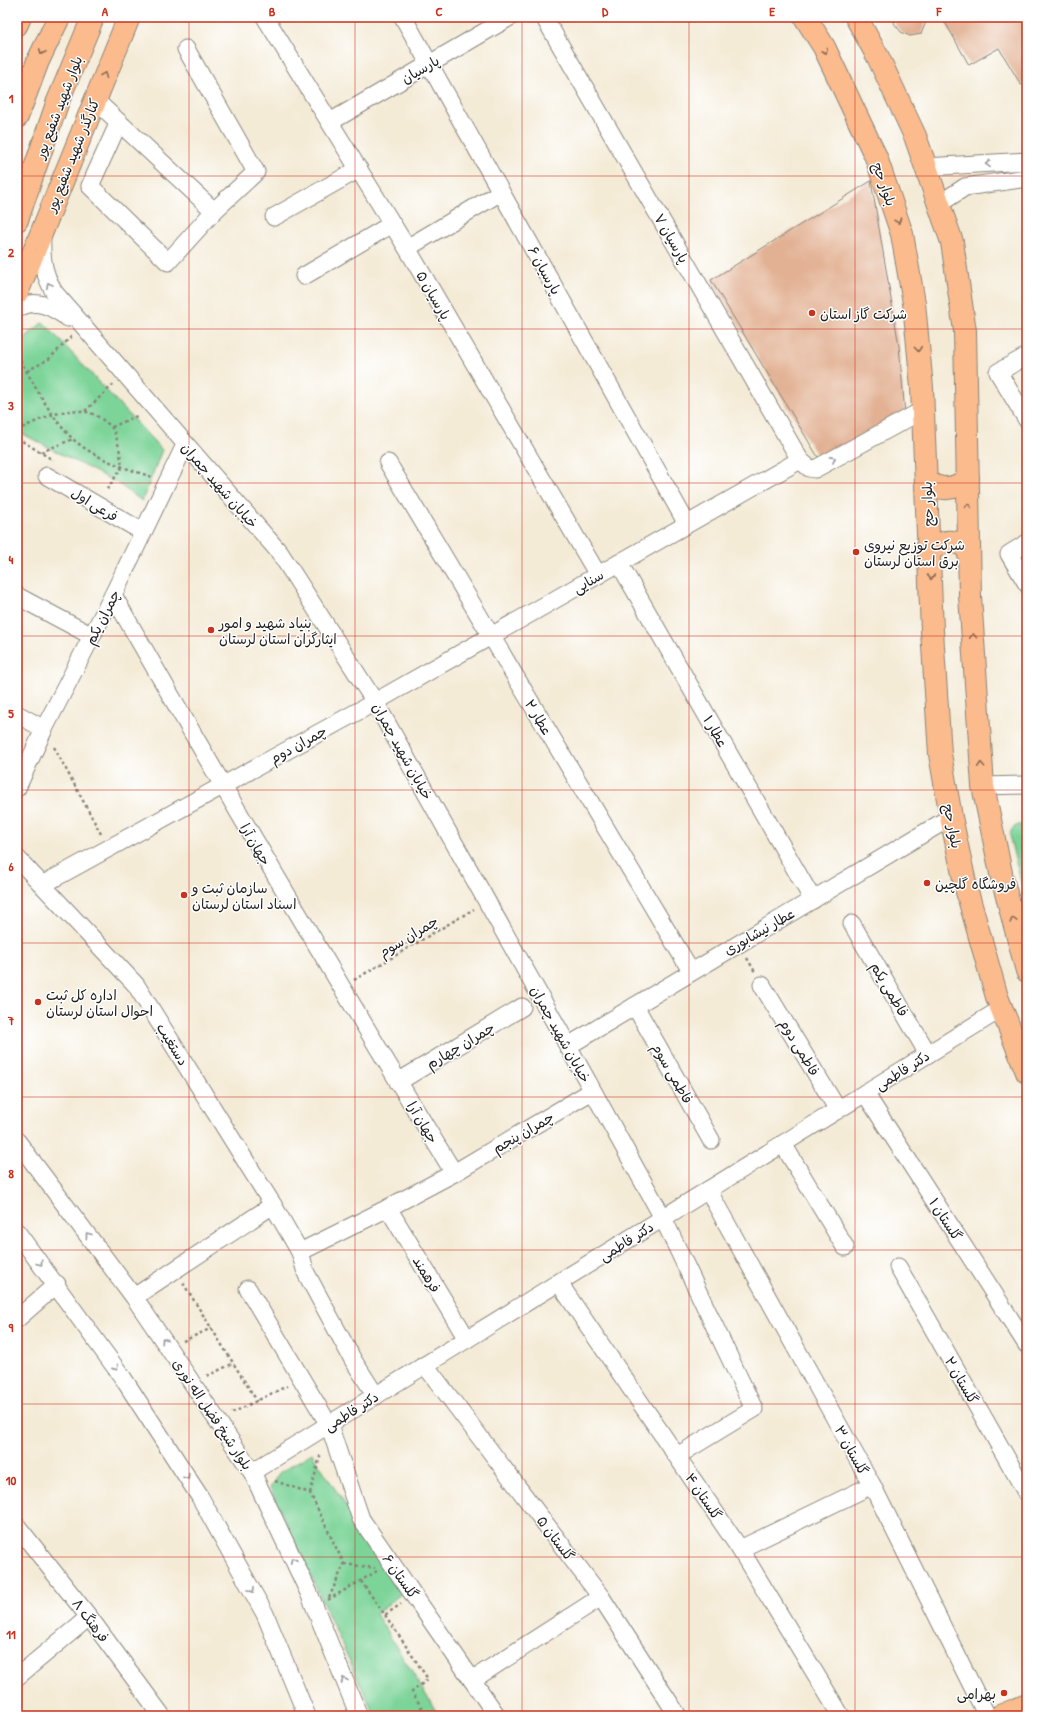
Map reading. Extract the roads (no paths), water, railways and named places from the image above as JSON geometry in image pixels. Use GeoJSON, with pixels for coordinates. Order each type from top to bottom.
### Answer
{"type":"FeatureCollection","features":[{"type":"Feature","properties":{"kind":"main road"},"geometry":{"type":"LineString","coordinates":[[17,24],[20,17]]}},
{"type":"Feature","properties":{"kind":"main road"},"geometry":{"type":"LineString","coordinates":[[17,117],[38,61],[59,17]]}},
{"type":"Feature","properties":{"kind":"main road","name":"بلوار شهید شفیع پور"},"geometry":{"type":"LineString","coordinates":[[17,220],[58,101],[93,17]]}},
{"type":"Feature","properties":{"kind":"main road","name":"کنارگذر شهید شفیع پور"},"geometry":{"type":"LineString","coordinates":[[17,293],[94,99],[129,17]]}},
{"type":"Feature","properties":{"kind":"main road","name":"بلوار حج"},"geometry":{"type":"LineString","coordinates":[[805,17],[824,47],[876,157],[902,234],[914,303],[923,410],[932,631],[940,754],[951,817],[966,888],[1001,1009],[1027,1072]]}},
{"type":"Feature","properties":{"kind":"main road"},"geometry":{"type":"LineString","coordinates":[[856,17],[878,57],[909,121],[940,204],[952,242],[965,331],[970,596],[983,786],[1002,878],[1027,971]]}},
{"type":"Feature","properties":{"kind":"main road"},"geometry":{"type":"LineString","coordinates":[[926,481],[938,488],[946,488],[958,486],[968,478]]}},
{"type":"Feature","properties":{"kind":"main road"},"geometry":{"type":"LineString","coordinates":[[929,553],[937,544],[949,541],[963,545],[969,550]]}},
{"type":"Feature","properties":{"kind":"main road"},"geometry":{"type":"LineString","coordinates":[[1000,1716],[1027,1705]]}},
{"type":"Feature","properties":{"kind":"street","name":"پارسیان ۵"},"geometry":{"type":"LineString","coordinates":[[265,17],[407,248],[598,575]]}},
{"type":"Feature","properties":{"kind":"street","name":"پارسیان ۶"},"geometry":{"type":"LineString","coordinates":[[403,17],[687,524]]}},
{"type":"Feature","properties":{"kind":"street","name":"پارسیان"},"geometry":{"type":"LineString","coordinates":[[330,122],[510,17]]}},
{"type":"Feature","properties":{"kind":"street","name":"پارسیان ۷"},"geometry":{"type":"LineString","coordinates":[[544,17],[800,460]]}},
{"type":"Feature","properties":{"kind":"street"},"geometry":{"type":"LineString","coordinates":[[119,122],[90,186],[168,262],[214,211],[256,172],[186,49]]}},
{"type":"Feature","properties":{"kind":"street"},"geometry":{"type":"LineString","coordinates":[[94,99],[214,211]]}},
{"type":"Feature","properties":{"kind":"street"},"geometry":{"type":"LineString","coordinates":[[926,167],[1027,161]]}},
{"type":"Feature","properties":{"kind":"street"},"geometry":{"type":"LineString","coordinates":[[274,217],[359,169]]}},
{"type":"Feature","properties":{"kind":"street"},"geometry":{"type":"LineString","coordinates":[[940,204],[965,187],[1027,178]]}},
{"type":"Feature","properties":{"kind":"street"},"geometry":{"type":"LineString","coordinates":[[407,248],[501,192]]}},
{"type":"Feature","properties":{"kind":"street"},"geometry":{"type":"LineString","coordinates":[[304,276],[392,224]]}},
{"type":"Feature","properties":{"kind":"street","name":"خیابان شهید چمران"},"geometry":{"type":"LineString","coordinates":[[42,229],[41,255],[46,277],[54,292],[280,553],[375,702],[663,1218],[754,1410],[677,1456]]}},
{"type":"Feature","properties":{"kind":"street"},"geometry":{"type":"LineString","coordinates":[[17,309],[28,304],[39,303],[50,306],[82,326]]}},
{"type":"Feature","properties":{"kind":"street"},"geometry":{"type":"LineString","coordinates":[[1027,356],[998,372],[1027,420]]}},
{"type":"Feature","properties":{"kind":"street"},"geometry":{"type":"LineString","coordinates":[[800,460],[809,468],[815,469],[923,410]]}},
{"type":"Feature","properties":{"kind":"street","name":"چمران یکم"},"geometry":{"type":"LineString","coordinates":[[17,788],[44,729],[113,595],[186,444]]}},
{"type":"Feature","properties":{"kind":"street","name":"سنایی"},"geometry":{"type":"LineString","coordinates":[[375,702],[800,460]]}},
{"type":"Feature","properties":{"kind":"street","name":"عطار ۲"},"geometry":{"type":"LineString","coordinates":[[388,463],[691,971]]}},
{"type":"Feature","properties":{"kind":"street","name":"فرعی اول"},"geometry":{"type":"LineString","coordinates":[[48,476],[143,532]]}},
{"type":"Feature","properties":{"kind":"street"},"geometry":{"type":"LineString","coordinates":[[1027,543],[1009,554],[1027,584]]}},
{"type":"Feature","properties":{"kind":"street","name":"عطار ۱"},"geometry":{"type":"LineString","coordinates":[[619,563],[813,900]]}},
{"type":"Feature","properties":{"kind":"street","name":"جهان آرا"},"geometry":{"type":"LineString","coordinates":[[113,595],[222,786],[341,988],[454,1173]]}},
{"type":"Feature","properties":{"kind":"street"},"geometry":{"type":"LineString","coordinates":[[17,596],[92,636]]}},
{"type":"Feature","properties":{"kind":"street","name":"چمران دوم"},"geometry":{"type":"LineString","coordinates":[[42,885],[375,702]]}},
{"type":"Feature","properties":{"kind":"street"},"geometry":{"type":"LineString","coordinates":[[17,714],[44,729]]}},
{"type":"Feature","properties":{"kind":"street"},"geometry":{"type":"LineString","coordinates":[[983,786],[1027,785]]}},
{"type":"Feature","properties":{"kind":"street","name":"عطار نیشابوری"},"geometry":{"type":"LineString","coordinates":[[568,1046],[691,971],[951,817]]}},
{"type":"Feature","properties":{"kind":"street","name":"دستغیب"},"geometry":{"type":"LineString","coordinates":[[17,858],[136,985],[273,1205],[300,1252],[306,1273],[353,1360],[376,1396]]}},
{"type":"Feature","properties":{"kind":"street","name":"فاطمی یکم"},"geometry":{"type":"LineString","coordinates":[[852,924],[928,1054]]}},
{"type":"Feature","properties":{"kind":"street","name":"فاطمی دوم"},"geometry":{"type":"LineString","coordinates":[[762,985],[838,1110]]}},
{"type":"Feature","properties":{"kind":"street","name":"فاطمی سوم"},"geometry":{"type":"LineString","coordinates":[[635,1006],[711,1140]]}},
{"type":"Feature","properties":{"kind":"street","name":"چمران چهارم"},"geometry":{"type":"LineString","coordinates":[[398,1082],[522,1007]]}},
{"type":"Feature","properties":{"kind":"street","name":"دکتر فاطمی"},"geometry":{"type":"LineString","coordinates":[[252,1472],[1001,1009]]}},
{"type":"Feature","properties":{"kind":"street","name":"چمران پنجم"},"geometry":{"type":"LineString","coordinates":[[300,1252],[454,1173],[592,1091]]}},
{"type":"Feature","properties":{"kind":"street","name":"گلستان ۱"},"geometry":{"type":"LineString","coordinates":[[865,1093],[1027,1344]]}},
{"type":"Feature","properties":{"kind":"street","name":"بلوار شیخ فضل اله نوری"},"geometry":{"type":"LineString","coordinates":[[17,1141],[134,1297],[252,1472],[320,1619],[359,1716]]}},
{"type":"Feature","properties":{"kind":"street"},"geometry":{"type":"LineString","coordinates":[[783,1144],[845,1247]]}},
{"type":"Feature","properties":{"kind":"street","name":"گلستان ۳"},"geometry":{"type":"LineString","coordinates":[[708,1190],[872,1485],[987,1716]]}},
{"type":"Feature","properties":{"kind":"street"},"geometry":{"type":"LineString","coordinates":[[134,1297],[273,1205]]}},
{"type":"Feature","properties":{"kind":"street","name":"فرهمند"},"geometry":{"type":"LineString","coordinates":[[388,1208],[467,1339]]}},
{"type":"Feature","properties":{"kind":"street"},"geometry":{"type":"LineString","coordinates":[[17,1232],[57,1284],[123,1378],[200,1498],[265,1614],[307,1716]]}},
{"type":"Feature","properties":{"kind":"street","name":"گلستان ۲"},"geometry":{"type":"LineString","coordinates":[[898,1267],[1027,1494]]}},
{"type":"Feature","properties":{"kind":"street","name":"گلستان ۴"},"geometry":{"type":"LineString","coordinates":[[559,1282],[740,1549],[841,1716]]}},
{"type":"Feature","properties":{"kind":"street"},"geometry":{"type":"LineString","coordinates":[[17,1318],[57,1284]]}},
{"type":"Feature","properties":{"kind":"street","name":"گلستان ۶"},"geometry":{"type":"LineString","coordinates":[[248,1289],[329,1425],[361,1519],[497,1716]]}},
{"type":"Feature","properties":{"kind":"street","name":"گلستان ۵"},"geometry":{"type":"LineString","coordinates":[[425,1365],[601,1597],[678,1716]]}},
{"type":"Feature","properties":{"kind":"street"},"geometry":{"type":"LineString","coordinates":[[740,1549],[872,1485]]}},
{"type":"Feature","properties":{"kind":"street","name":"فرهنگ ۸"},"geometry":{"type":"LineString","coordinates":[[17,1526],[89,1617],[162,1716]]}},
{"type":"Feature","properties":{"kind":"street"},"geometry":{"type":"LineString","coordinates":[[472,1680],[601,1597]]}},
{"type":"Feature","properties":{"kind":"street"},"geometry":{"type":"LineString","coordinates":[[17,1677],[89,1617]]}},
{"type":"Feature","properties":{"kind":"place","name":"شرکت گاز استان"},"geometry":{"type":"Point","coordinates":[812,313]}},
{"type":"Feature","properties":{"kind":"place","name":"شرکت توزیع نیروی برق استان لرستان"},"geometry":{"type":"Point","coordinates":[856,552]}},
{"type":"Feature","properties":{"kind":"place","name":"بنیاد شهید و امور ایثارگران استان لرستان"},"geometry":{"type":"Point","coordinates":[211,630]}},
{"type":"Feature","properties":{"kind":"place","name":"فروشگاه گلچین"},"geometry":{"type":"Point","coordinates":[927,883]}},
{"type":"Feature","properties":{"kind":"place","name":"سازمان ثبت و اسناد استان لرستان"},"geometry":{"type":"Point","coordinates":[184,895]}},
{"type":"Feature","properties":{"kind":"place","name":"اداره کل ثبت احوال استان لرستان"},"geometry":{"type":"Point","coordinates":[38,1002]}},
{"type":"Feature","properties":{"kind":"place","name":"بهرامی"},"geometry":{"type":"Point","coordinates":[1004,1693]}}]}
